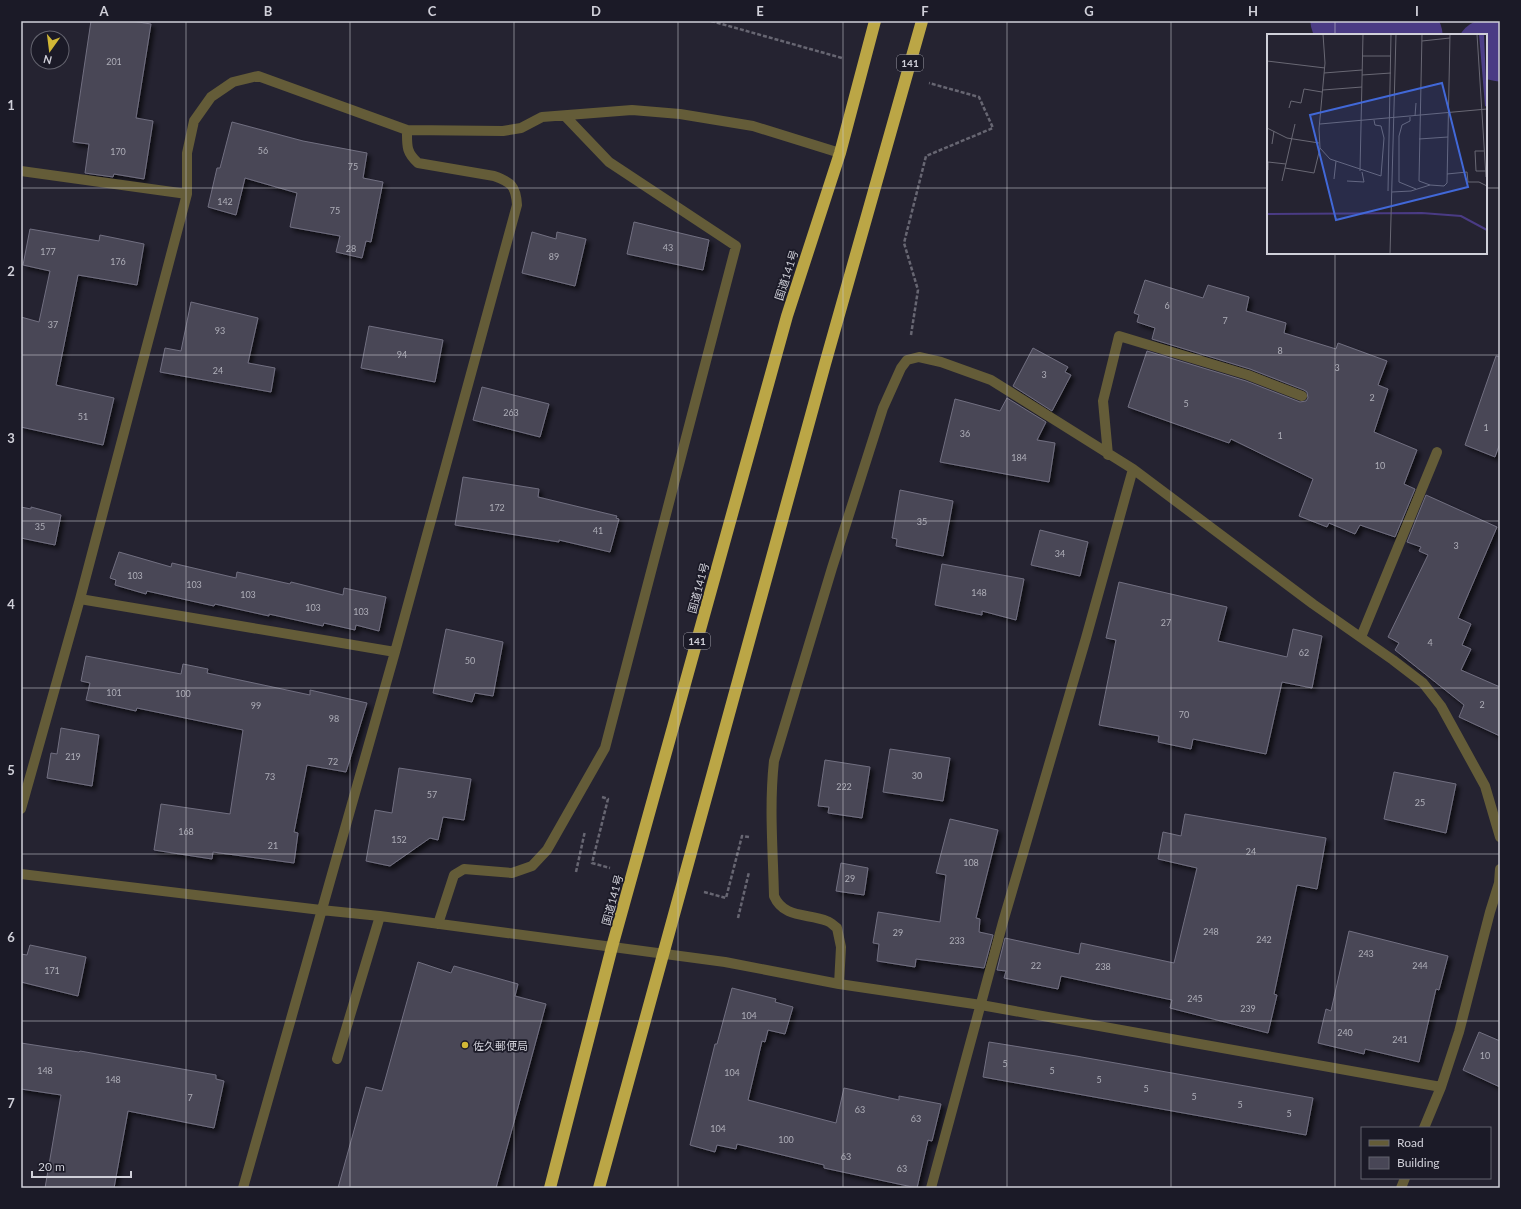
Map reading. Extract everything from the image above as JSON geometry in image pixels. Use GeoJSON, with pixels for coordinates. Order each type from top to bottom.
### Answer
{"type":"FeatureCollection","features":[{"type":"Feature","properties":{"kind":"highway","name":"国道141号"},"geometry":{"type":"LineString","coordinates":[[550,1188],[612,947],[787,316],[840,153],[875,21]]}},
{"type":"Feature","properties":{"kind":"highway","name":"141"},"geometry":{"type":"LineString","coordinates":[[599,1188],[825,364],[922,21]]}},
{"type":"Feature","properties":{"kind":"street"},"geometry":{"type":"LineString","coordinates":[[21,809],[80,599],[187,194],[187,153],[194,122],[211,97],[233,82],[258,76],[407,130],[503,131],[521,128],[542,117],[632,110],[680,114],[753,126],[840,153]]}},
{"type":"Feature","properties":{"kind":"street"},"geometry":{"type":"LineString","coordinates":[[438,924],[454,874],[464,869],[512,873],[532,866],[547,850],[605,748],[736,246],[609,162],[564,116]]}},
{"type":"Feature","properties":{"kind":"street"},"geometry":{"type":"LineString","coordinates":[[243,1188],[321,910],[396,652],[516,205],[516,192],[503,179],[494,176],[418,163],[410,156],[407,146],[407,130]]}},
{"type":"Feature","properties":{"kind":"street"},"geometry":{"type":"LineString","coordinates":[[21,171],[187,194]]}},
{"type":"Feature","properties":{"kind":"street"},"geometry":{"type":"LineString","coordinates":[[1108,455],[1103,401],[1119,336],[1248,375],[1302,396]]}},
{"type":"Feature","properties":{"kind":"street"},"geometry":{"type":"LineString","coordinates":[[839,984],[841,947],[837,928],[828,921],[786,910],[778,904],[774,896],[771,789],[774,761],[883,408],[901,368],[907,360],[919,357],[941,362],[991,380],[1108,455],[1133,469],[1307,599],[1423,683],[1441,706],[1485,786],[1499,829]]}},
{"type":"Feature","properties":{"kind":"street"},"geometry":{"type":"LineString","coordinates":[[1361,637],[1437,452]]}},
{"type":"Feature","properties":{"kind":"street"},"geometry":{"type":"LineString","coordinates":[[931,1188],[1003,922],[1089,631],[1133,469]]}},
{"type":"Feature","properties":{"kind":"street"},"geometry":{"type":"LineString","coordinates":[[80,599],[396,652]]}},
{"type":"Feature","properties":{"kind":"street"},"geometry":{"type":"LineString","coordinates":[[1424,1127],[1459,1032],[1490,912],[1500,883],[1500,869]]}},
{"type":"Feature","properties":{"kind":"street"},"geometry":{"type":"LineString","coordinates":[[21,874],[380,916],[725,962],[839,984],[981,1005],[1440,1087]]}},
{"type":"Feature","properties":{"kind":"street"},"geometry":{"type":"LineString","coordinates":[[337,1059],[380,916]]}},
{"type":"Feature","properties":{"kind":"path"},"geometry":{"type":"LineString","coordinates":[[907,360],[918,290],[904,243],[926,156]]}},
{"type":"Feature","properties":{"kind":"path"},"geometry":{"type":"LineString","coordinates":[[592,863],[608,799],[601,797]]}},
{"type":"Feature","properties":{"kind":"path"},"geometry":{"type":"LineString","coordinates":[[576,872],[586,826]]}},
{"type":"Feature","properties":{"kind":"path"},"geometry":{"type":"LineString","coordinates":[[726,898],[742,836],[752,838]]}},
{"type":"Feature","properties":{"kind":"path"},"geometry":{"type":"LineString","coordinates":[[738,918],[750,868]]}},
{"type":"Feature","properties":{"kind":"building"},"geometry":{"type":"Polygon","coordinates":[[[91,21],[132,21],[151,24],[136,118],[153,121],[144,179],[114,174],[113,177],[85,173],[89,144],[73,142],[91,21]]]}},
{"type":"Feature","properties":{"kind":"building"},"geometry":{"type":"Polygon","coordinates":[[[232,122],[303,141],[367,153],[363,178],[383,182],[371,242],[366,241],[362,258],[336,252],[340,236],[290,227],[297,193],[245,178],[236,215],[208,207],[217,168],[220,168],[232,122]]]}},
{"type":"Feature","properties":{"kind":"building"},"geometry":{"type":"Polygon","coordinates":[[[634,222],[709,240],[703,270],[627,254],[634,222]]]}},
{"type":"Feature","properties":{"kind":"building"},"geometry":{"type":"Polygon","coordinates":[[[30,229],[99,241],[100,235],[144,244],[137,285],[78,275],[56,385],[114,398],[103,445],[21,427],[21,317],[39,322],[50,271],[23,265],[30,229]]]}},
{"type":"Feature","properties":{"kind":"building"},"geometry":{"type":"Polygon","coordinates":[[[532,232],[556,239],[557,232],[586,239],[575,286],[522,273],[532,232]]]}},
{"type":"Feature","properties":{"kind":"building"},"geometry":{"type":"Polygon","coordinates":[[[1145,280],[1203,298],[1208,285],[1249,297],[1246,311],[1286,323],[1284,333],[1336,349],[1338,343],[1387,361],[1378,385],[1388,389],[1374,432],[1417,450],[1404,484],[1415,489],[1395,537],[1360,525],[1355,534],[1329,523],[1327,527],[1299,516],[1313,479],[1231,439],[1229,443],[1128,407],[1147,351],[1246,381],[1300,402],[1306,401],[1308,398],[1307,392],[1304,390],[1250,369],[1152,339],[1155,328],[1137,322],[1139,315],[1134,313],[1145,280]]]}},
{"type":"Feature","properties":{"kind":"building"},"geometry":{"type":"Polygon","coordinates":[[[191,302],[258,318],[248,363],[275,368],[271,392],[160,372],[165,348],[181,351],[191,302]]]}},
{"type":"Feature","properties":{"kind":"building"},"geometry":{"type":"Polygon","coordinates":[[[369,326],[443,340],[435,382],[361,368],[369,326]]]}},
{"type":"Feature","properties":{"kind":"building"},"geometry":{"type":"Polygon","coordinates":[[[1033,348],[1068,367],[1065,372],[1071,375],[1052,411],[1013,386],[1033,348]]]}},
{"type":"Feature","properties":{"kind":"building"},"geometry":{"type":"Polygon","coordinates":[[[1496,356],[1500,357],[1500,443],[1495,457],[1465,445],[1496,356]]]}},
{"type":"Feature","properties":{"kind":"building"},"geometry":{"type":"Polygon","coordinates":[[[482,387],[549,404],[540,437],[473,420],[482,387]]]}},
{"type":"Feature","properties":{"kind":"building"},"geometry":{"type":"Polygon","coordinates":[[[1007,398],[1046,422],[1037,440],[1055,443],[1049,482],[940,462],[955,399],[1000,411],[1007,398]]]}},
{"type":"Feature","properties":{"kind":"building"},"geometry":{"type":"Polygon","coordinates":[[[463,477],[539,489],[538,497],[617,516],[616,518],[619,519],[610,552],[559,540],[559,542],[455,525],[463,477]]]}},
{"type":"Feature","properties":{"kind":"building"},"geometry":{"type":"Polygon","coordinates":[[[900,490],[953,501],[943,556],[896,546],[897,539],[892,538],[900,490]]]}},
{"type":"Feature","properties":{"kind":"building"},"geometry":{"type":"Polygon","coordinates":[[[1426,495],[1497,527],[1458,618],[1471,624],[1462,645],[1471,649],[1461,670],[1500,687],[1500,736],[1459,717],[1464,705],[1395,650],[1399,643],[1388,637],[1428,555],[1419,551],[1421,547],[1407,542],[1426,495]]]}},
{"type":"Feature","properties":{"kind":"building"},"geometry":{"type":"Polygon","coordinates":[[[21,507],[31,509],[31,507],[61,515],[55,545],[21,538],[21,507]]]}},
{"type":"Feature","properties":{"kind":"building"},"geometry":{"type":"Polygon","coordinates":[[[1040,530],[1088,542],[1080,576],[1031,565],[1040,530]]]}},
{"type":"Feature","properties":{"kind":"building"},"geometry":{"type":"Polygon","coordinates":[[[119,552],[171,567],[172,563],[236,578],[237,572],[290,584],[291,582],[343,595],[344,588],[386,597],[379,631],[356,625],[355,630],[324,623],[323,626],[215,604],[214,606],[147,591],[146,594],[115,585],[116,580],[110,578],[119,552]]]}},
{"type":"Feature","properties":{"kind":"building"},"geometry":{"type":"Polygon","coordinates":[[[942,564],[1024,579],[1016,620],[982,611],[982,615],[935,605],[942,564]]]}},
{"type":"Feature","properties":{"kind":"building"},"geometry":{"type":"Polygon","coordinates":[[[1119,582],[1227,607],[1218,641],[1287,657],[1293,629],[1322,636],[1312,688],[1282,682],[1266,754],[1193,739],[1191,749],[1158,742],[1159,736],[1099,725],[1116,640],[1106,638],[1119,582]]]}},
{"type":"Feature","properties":{"kind":"building"},"geometry":{"type":"Polygon","coordinates":[[[446,629],[503,642],[493,696],[475,693],[472,702],[433,693],[446,629]]]}},
{"type":"Feature","properties":{"kind":"building"},"geometry":{"type":"Polygon","coordinates":[[[86,656],[181,674],[183,664],[208,669],[207,673],[310,695],[310,690],[367,703],[346,772],[307,765],[294,832],[298,833],[294,863],[213,852],[212,859],[154,850],[161,804],[230,814],[243,730],[137,708],[136,711],[86,700],[90,683],[81,681],[86,656]]]}},
{"type":"Feature","properties":{"kind":"building"},"geometry":{"type":"Polygon","coordinates":[[[61,728],[99,735],[92,786],[47,778],[51,753],[57,754],[61,728]]]}},
{"type":"Feature","properties":{"kind":"building"},"geometry":{"type":"Polygon","coordinates":[[[890,749],[950,758],[943,801],[883,792],[890,749]]]}},
{"type":"Feature","properties":{"kind":"building"},"geometry":{"type":"Polygon","coordinates":[[[825,760],[870,767],[862,818],[828,813],[829,807],[818,806],[825,760]]]}},
{"type":"Feature","properties":{"kind":"building"},"geometry":{"type":"Polygon","coordinates":[[[399,768],[471,779],[464,820],[443,817],[438,840],[430,838],[390,866],[366,861],[375,810],[392,813],[399,768]]]}},
{"type":"Feature","properties":{"kind":"building"},"geometry":{"type":"Polygon","coordinates":[[[1394,772],[1456,784],[1446,833],[1384,819],[1394,772]]]}},
{"type":"Feature","properties":{"kind":"building"},"geometry":{"type":"Polygon","coordinates":[[[1185,814],[1326,838],[1317,889],[1297,885],[1274,994],[1277,995],[1268,1033],[1170,1008],[1172,1000],[1061,976],[1058,989],[1004,978],[1006,971],[997,970],[1005,938],[1079,954],[1081,943],[1174,963],[1197,868],[1158,859],[1163,832],[1181,836],[1185,814]]]}},
{"type":"Feature","properties":{"kind":"building"},"geometry":{"type":"Polygon","coordinates":[[[950,819],[998,830],[976,918],[980,919],[979,932],[993,935],[984,968],[916,959],[915,967],[877,961],[879,944],[873,943],[878,912],[940,922],[946,875],[936,873],[950,819]]]}},
{"type":"Feature","properties":{"kind":"building"},"geometry":{"type":"Polygon","coordinates":[[[841,863],[868,868],[864,895],[836,891],[841,863]]]}},
{"type":"Feature","properties":{"kind":"building"},"geometry":{"type":"Polygon","coordinates":[[[1349,931],[1448,956],[1439,990],[1436,989],[1419,1062],[1365,1049],[1364,1054],[1318,1043],[1326,1009],[1331,1011],[1349,931]]]}},
{"type":"Feature","properties":{"kind":"building"},"geometry":{"type":"Polygon","coordinates":[[[30,945],[86,957],[78,996],[21,982],[21,954],[27,955],[30,945]]]}},
{"type":"Feature","properties":{"kind":"building","name":"佐久郵便局"},"geometry":{"type":"Polygon","coordinates":[[[418,962],[451,973],[454,966],[518,984],[515,996],[546,1004],[496,1188],[338,1188],[366,1087],[382,1091],[418,962]]]}},
{"type":"Feature","properties":{"kind":"building"},"geometry":{"type":"Polygon","coordinates":[[[732,988],[776,999],[775,1002],[793,1007],[785,1034],[768,1030],[765,1042],[762,1041],[748,1100],[836,1123],[844,1088],[899,1100],[899,1096],[941,1104],[932,1141],[928,1140],[917,1188],[824,1168],[824,1165],[737,1144],[736,1149],[717,1145],[715,1152],[690,1145],[715,1044],[717,1044],[732,988]]]}},
{"type":"Feature","properties":{"kind":"building"},"geometry":{"type":"Polygon","coordinates":[[[1479,1032],[1500,1041],[1500,1087],[1463,1070],[1479,1032]]]}},
{"type":"Feature","properties":{"kind":"building"},"geometry":{"type":"Polygon","coordinates":[[[989,1042],[1313,1098],[1306,1135],[983,1077],[989,1042]]]}},
{"type":"Feature","properties":{"kind":"building"},"geometry":{"type":"Polygon","coordinates":[[[21,1043],[80,1051],[216,1075],[216,1079],[224,1081],[214,1128],[128,1111],[114,1188],[45,1188],[61,1095],[21,1089],[21,1043]]]}},
{"type":"Feature","properties":{"kind":"waterway"},"geometry":{"type":"LineString","coordinates":[[1340,21],[1408,34]]}},
{"type":"Feature","properties":{"kind":"waterway"},"geometry":{"type":"LineString","coordinates":[[1487,49],[1500,52]]}},
{"type":"Feature","properties":{"kind":"place","name":"佐久郵便局"},"geometry":{"type":"Point","coordinates":[465,1045]}}]}
